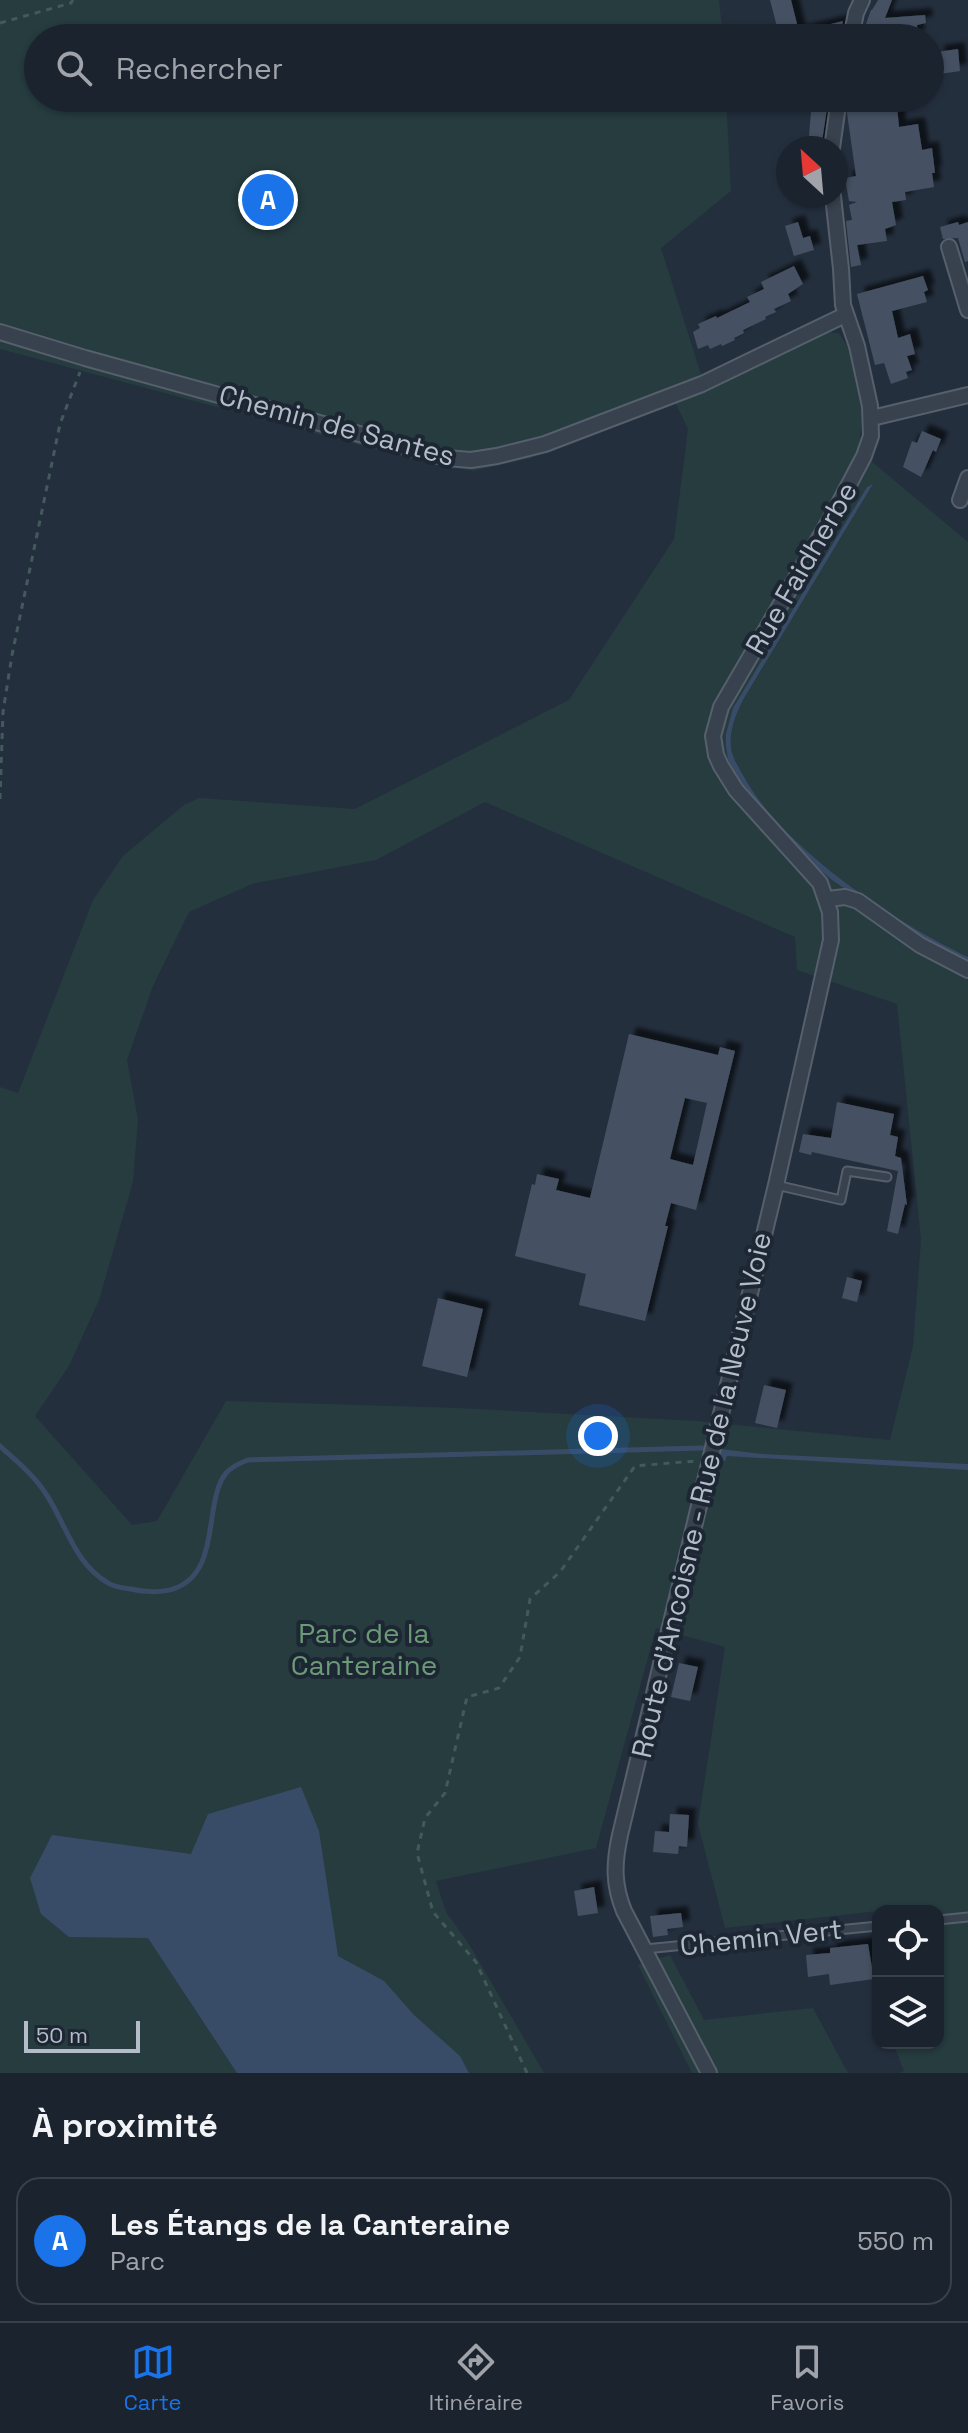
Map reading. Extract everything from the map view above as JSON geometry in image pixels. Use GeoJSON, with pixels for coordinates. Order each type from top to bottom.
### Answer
{"type":"FeatureCollection","features":[{"type":"Feature","properties":{"kind":"street"},"geometry":{"type":"LineString","coordinates":[[853,24],[862,0]]}},
{"type":"Feature","properties":{"kind":"street"},"geometry":{"type":"LineString","coordinates":[[834,136],[837,112]]}},
{"type":"Feature","properties":{"kind":"street","name":"Rue Faidherbe"},"geometry":{"type":"LineString","coordinates":[[828,899],[813,875],[736,790],[716,755],[713,736],[721,707],[859,466],[868,444],[872,418],[857,346],[845,315],[834,208]]}},
{"type":"Feature","properties":{"kind":"street"},"geometry":{"type":"LineString","coordinates":[[949,247],[968,310]]}},
{"type":"Feature","properties":{"kind":"street","name":"Chemin de Santes"},"geometry":{"type":"LineString","coordinates":[[0,332],[446,458],[471,460],[545,444],[702,384],[845,315]]}},
{"type":"Feature","properties":{"kind":"street"},"geometry":{"type":"LineString","coordinates":[[872,418],[968,395]]}},
{"type":"Feature","properties":{"kind":"street"},"geometry":{"type":"LineString","coordinates":[[960,500],[968,478]]}},
{"type":"Feature","properties":{"kind":"street"},"geometry":{"type":"LineString","coordinates":[[828,899],[845,897],[858,901],[920,945],[968,970]]}},
{"type":"Feature","properties":{"kind":"street","name":"Route d'Ancoisne - Rue de la Neuve Voie"},"geometry":{"type":"LineString","coordinates":[[709,2073],[616,1892],[614,1872],[829,956],[832,920],[828,899]]}},
{"type":"Feature","properties":{"kind":"lane"},"geometry":{"type":"LineString","coordinates":[[776,1185],[841,1200],[847,1171],[887,1177]]}},
{"type":"Feature","properties":{"kind":"lane"},"geometry":{"type":"LineString","coordinates":[[944,1919],[968,1917]]}},
{"type":"Feature","properties":{"kind":"lane","name":"Chemin Vert"},"geometry":{"type":"LineString","coordinates":[[643,1949],[872,1927]]}},
{"type":"Feature","properties":{"kind":"path"},"geometry":{"type":"LineString","coordinates":[[0,23],[73,0]]}},
{"type":"Feature","properties":{"kind":"path"},"geometry":{"type":"LineString","coordinates":[[0,799],[3,712],[12,655],[60,424],[85,358]]}},
{"type":"Feature","properties":{"kind":"path"},"geometry":{"type":"LineString","coordinates":[[527,2073],[476,1962],[433,1912],[417,1853],[425,1818],[445,1793],[467,1697],[499,1688],[520,1657],[530,1599],[560,1572],[635,1466],[710,1460]]}},
{"type":"Feature","properties":{"kind":"green space","name":"Parc de la Canteraine"},"geometry":{"type":"Polygon","coordinates":[[[0,0],[719,0],[722,24],[24,24],[24,112],[727,112],[731,191],[661,248],[706,390],[824,332],[839,333],[849,349],[863,406],[859,451],[968,542],[968,957],[907,924],[842,880],[812,855],[761,802],[732,751],[732,729],[743,700],[872,486],[867,487],[734,708],[726,734],[739,783],[801,854],[832,880],[968,964],[968,2073],[899,2073],[904,2071],[895,2049],[944,2049],[944,1905],[872,1905],[872,1912],[725,1928],[698,1824],[725,1647],[656,1628],[596,1848],[436,1881],[446,1912],[469,1944],[544,2073],[0,2073],[0,1087],[18,1093],[93,900],[123,856],[184,805],[199,798],[355,809],[569,700],[674,539],[688,429],[676,404],[531,458],[473,471],[408,458],[0,349],[0,0]],[[485,802],[376,860],[252,884],[189,912],[153,986],[127,1060],[138,1119],[133,1182],[99,1300],[69,1366],[35,1416],[132,1525],[157,1521],[226,1401],[458,1408],[696,1421],[890,1440],[913,1346],[921,1240],[897,1004],[797,970],[795,937],[485,802]]]}},
{"type":"Feature","properties":{"kind":"green space"},"geometry":{"type":"Polygon","coordinates":[[[670,1955],[704,2020],[813,2008],[848,2073],[692,2073],[638,1965],[670,1955]]]}},
{"type":"Feature","properties":{"kind":"water"},"geometry":{"type":"Polygon","coordinates":[[[873,484],[743,700],[732,729],[732,751],[761,802],[812,855],[842,880],[907,924],[968,957],[968,964],[925,942],[832,880],[801,854],[739,783],[728,759],[726,734],[733,708],[867,487],[873,484]]]}},
{"type":"Feature","properties":{"kind":"water"},"geometry":{"type":"Polygon","coordinates":[[[720,1449],[762,1454],[968,1464],[968,1470],[727,1456],[725,1461],[718,1460],[720,1449]]]}},
{"type":"Feature","properties":{"kind":"water"},"geometry":{"type":"Polygon","coordinates":[[[301,1787],[319,1831],[338,1956],[384,1981],[414,2015],[460,2056],[469,2073],[237,2073],[148,1938],[69,1937],[41,1914],[30,1878],[52,1835],[191,1854],[208,1814],[301,1787]]]}},
{"type":"Feature","properties":{"kind":"building"},"geometry":{"type":"Polygon","coordinates":[[[770,0],[791,0],[797,24],[776,24],[770,0]]]}},
{"type":"Feature","properties":{"kind":"building"},"geometry":{"type":"Polygon","coordinates":[[[878,0],[892,0],[885,18],[925,15],[926,23],[866,24],[878,0]]]}},
{"type":"Feature","properties":{"kind":"building"},"geometry":{"type":"Polygon","coordinates":[[[958,49],[960,71],[944,73],[944,51],[958,49]]]}},
{"type":"Feature","properties":{"kind":"building"},"geometry":{"type":"Polygon","coordinates":[[[811,112],[826,112],[823,136],[809,136],[811,112]]]}},
{"type":"Feature","properties":{"kind":"building"},"geometry":{"type":"Polygon","coordinates":[[[847,112],[898,112],[899,127],[918,124],[922,150],[932,148],[934,187],[905,192],[906,200],[892,202],[896,225],[885,229],[887,241],[857,245],[861,265],[851,267],[846,221],[852,220],[849,205],[857,202],[849,201],[848,177],[856,176],[847,112]]]}},
{"type":"Feature","properties":{"kind":"building"},"geometry":{"type":"Polygon","coordinates":[[[798,222],[803,238],[810,236],[814,250],[794,256],[785,226],[798,222]]]}},
{"type":"Feature","properties":{"kind":"building"},"geometry":{"type":"Polygon","coordinates":[[[958,222],[959,225],[968,222],[968,261],[965,262],[958,238],[943,239],[940,227],[958,222]]]}},
{"type":"Feature","properties":{"kind":"building"},"geometry":{"type":"Polygon","coordinates":[[[794,266],[803,284],[788,294],[791,301],[774,309],[776,312],[766,319],[743,330],[744,333],[735,340],[710,349],[708,345],[698,349],[693,332],[700,328],[698,324],[750,302],[747,297],[764,289],[761,282],[794,266]]]}},
{"type":"Feature","properties":{"kind":"building"},"geometry":{"type":"Polygon","coordinates":[[[923,276],[928,290],[924,292],[927,302],[892,311],[898,338],[910,334],[915,354],[907,356],[912,370],[906,372],[908,378],[891,384],[884,363],[875,365],[857,294],[923,276]]]}},
{"type":"Feature","properties":{"kind":"building"},"geometry":{"type":"Polygon","coordinates":[[[922,431],[941,439],[921,477],[903,467],[912,441],[917,443],[922,431]]]}},
{"type":"Feature","properties":{"kind":"building"},"geometry":{"type":"Polygon","coordinates":[[[629,1034],[718,1055],[720,1047],[735,1051],[696,1210],[671,1203],[645,1321],[579,1305],[586,1274],[515,1256],[537,1174],[559,1179],[556,1190],[590,1198],[629,1034]],[[685,1098],[670,1159],[693,1165],[707,1103],[685,1098]]]}},
{"type":"Feature","properties":{"kind":"building"},"geometry":{"type":"Polygon","coordinates":[[[837,1102],[894,1114],[890,1135],[898,1137],[895,1156],[901,1158],[907,1205],[898,1234],[887,1231],[898,1171],[812,1152],[811,1155],[799,1152],[803,1134],[831,1138],[837,1102]]]}},
{"type":"Feature","properties":{"kind":"building"},"geometry":{"type":"Polygon","coordinates":[[[847,1277],[862,1281],[857,1302],[842,1298],[847,1277]]]}},
{"type":"Feature","properties":{"kind":"building"},"geometry":{"type":"Polygon","coordinates":[[[438,1298],[483,1309],[467,1377],[422,1366],[438,1298]]]}},
{"type":"Feature","properties":{"kind":"building"},"geometry":{"type":"Polygon","coordinates":[[[764,1385],[786,1390],[777,1428],[755,1423],[764,1385]]]}},
{"type":"Feature","properties":{"kind":"building"},"geometry":{"type":"Polygon","coordinates":[[[679,1663],[698,1667],[690,1701],[671,1697],[679,1663]]]}},
{"type":"Feature","properties":{"kind":"building"},"geometry":{"type":"Polygon","coordinates":[[[670,1814],[689,1815],[687,1847],[679,1846],[678,1854],[653,1852],[655,1831],[669,1832],[670,1814]]]}},
{"type":"Feature","properties":{"kind":"building"},"geometry":{"type":"Polygon","coordinates":[[[594,1887],[598,1913],[578,1916],[574,1891],[594,1887]]]}},
{"type":"Feature","properties":{"kind":"building"},"geometry":{"type":"Polygon","coordinates":[[[681,1913],[683,1927],[667,1929],[668,1935],[653,1937],[650,1916],[681,1913]]]}},
{"type":"Feature","properties":{"kind":"building"},"geometry":{"type":"Polygon","coordinates":[[[868,1944],[872,1979],[830,1985],[829,1974],[808,1977],[806,1955],[830,1953],[830,1948],[868,1944]]]}},
{"type":"Feature","properties":{"kind":"waterway"},"geometry":{"type":"LineString","coordinates":[[0,1446],[41,1487],[79,1554],[96,1575],[116,1586],[152,1592],[173,1589],[189,1581],[199,1568],[220,1484],[229,1470],[248,1460],[702,1448]]}},
{"type":"Feature","properties":{"kind":"place","name":"Les Étangs de la Canteraine"},"geometry":{"type":"Point","coordinates":[268,200]}}]}
